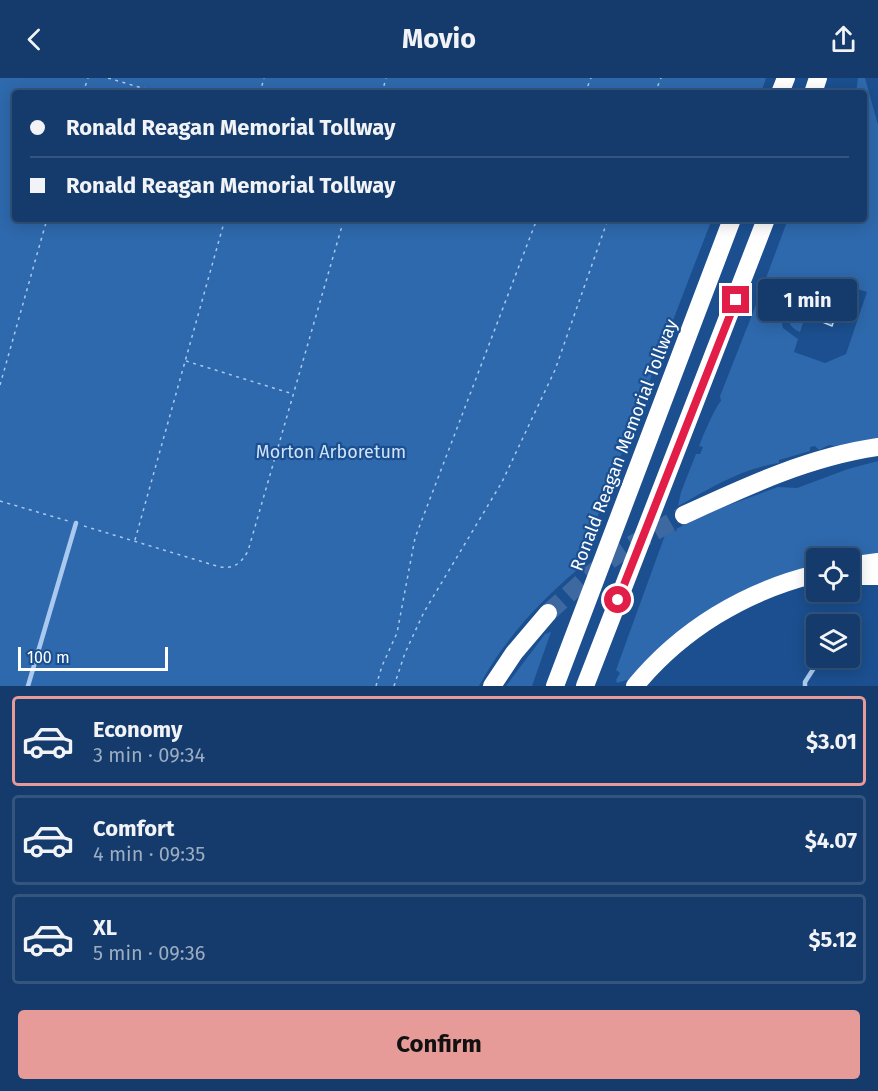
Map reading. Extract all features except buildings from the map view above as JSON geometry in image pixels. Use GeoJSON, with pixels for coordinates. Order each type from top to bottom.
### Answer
{"type":"FeatureCollection","features":[{"type":"Feature","properties":{"kind":"highway","name":"Ronald Reagan Memorial Tollway"},"geometry":{"type":"LineString","coordinates":[[555,686],[731,222]]}},
{"type":"Feature","properties":{"kind":"highway"},"geometry":{"type":"LineString","coordinates":[[585,686],[765,222]]}},
{"type":"Feature","properties":{"kind":"highway"},"geometry":{"type":"LineString","coordinates":[[684,515],[764,478],[809,462],[878,447]]}},
{"type":"Feature","properties":{"kind":"highway"},"geometry":{"type":"LineString","coordinates":[[860,564],[878,562]]}},
{"type":"Feature","properties":{"kind":"highway"},"geometry":{"type":"LineString","coordinates":[[860,576],[878,576]]}},
{"type":"Feature","properties":{"kind":"highway"},"geometry":{"type":"LineString","coordinates":[[635,686],[670,650],[703,623],[760,592],[806,578]]}},
{"type":"Feature","properties":{"kind":"highway"},"geometry":{"type":"LineString","coordinates":[[492,686],[514,652],[548,613]]}},
{"type":"Feature","properties":{"kind":"lane"},"geometry":{"type":"LineString","coordinates":[[28,686],[76,524]]}},
{"type":"Feature","properties":{"kind":"lane"},"geometry":{"type":"LineString","coordinates":[[805,686],[814,668]]}},
{"type":"Feature","properties":{"kind":"path"},"geometry":{"type":"LineString","coordinates":[[108,78],[149,90]]}},
{"type":"Feature","properties":{"kind":"path"},"geometry":{"type":"LineString","coordinates":[[0,385],[46,222]]}},
{"type":"Feature","properties":{"kind":"path"},"geometry":{"type":"LineString","coordinates":[[135,541],[224,222]]}},
{"type":"Feature","properties":{"kind":"path"},"geometry":{"type":"LineString","coordinates":[[0,501],[220,567],[237,566],[248,550],[343,222]]}},
{"type":"Feature","properties":{"kind":"path"},"geometry":{"type":"LineString","coordinates":[[376,686],[397,633],[415,538],[536,222]]}},
{"type":"Feature","properties":{"kind":"path"},"geometry":{"type":"LineString","coordinates":[[394,686],[405,653],[424,612],[502,482],[555,370],[607,222]]}},
{"type":"Feature","properties":{"kind":"path"},"geometry":{"type":"LineString","coordinates":[[185,361],[292,394]]}},
{"type":"Feature","properties":{"kind":"green space","name":"Morton Arboretum"},"geometry":{"type":"Polygon","coordinates":[[[0,78],[766,78],[762,90],[12,90],[12,222],[711,222],[577,570],[523,623],[499,653],[479,686],[0,686],[0,78]]]}},
{"type":"Feature","properties":{"kind":"green space"},"geometry":{"type":"Polygon","coordinates":[[[858,78],[865,78],[878,125],[878,438],[829,445],[819,450],[815,446],[810,447],[810,451],[779,460],[779,463],[752,469],[727,480],[678,506],[681,492],[696,454],[700,454],[703,447],[699,446],[712,415],[721,401],[720,396],[761,292],[773,295],[777,299],[783,328],[798,339],[794,352],[825,363],[846,354],[867,292],[822,278],[812,305],[809,305],[800,332],[791,326],[783,294],[766,283],[766,278],[787,222],[867,222],[867,90],[856,90],[858,78]]]}},
{"type":"Feature","properties":{"kind":"green space"},"geometry":{"type":"Polygon","coordinates":[[[878,461],[878,559],[860,559],[860,548],[806,548],[806,572],[788,577],[630,679],[617,683],[616,680],[620,673],[616,670],[665,535],[718,509],[778,487],[797,488],[848,469],[878,461]]]}},
{"type":"Feature","properties":{"kind":"green space"},"geometry":{"type":"Polygon","coordinates":[[[551,632],[532,686],[506,686],[545,634],[551,632]]]}},
{"type":"Feature","properties":{"kind":"tunnel"},"geometry":{"type":"LineString","coordinates":[[548,613],[592,573],[631,545],[684,515]]}},
{"type":"Feature","properties":{"kind":"route"},"geometry":{"type":"LineString","coordinates":[[618,600],[736,300]]}}]}
